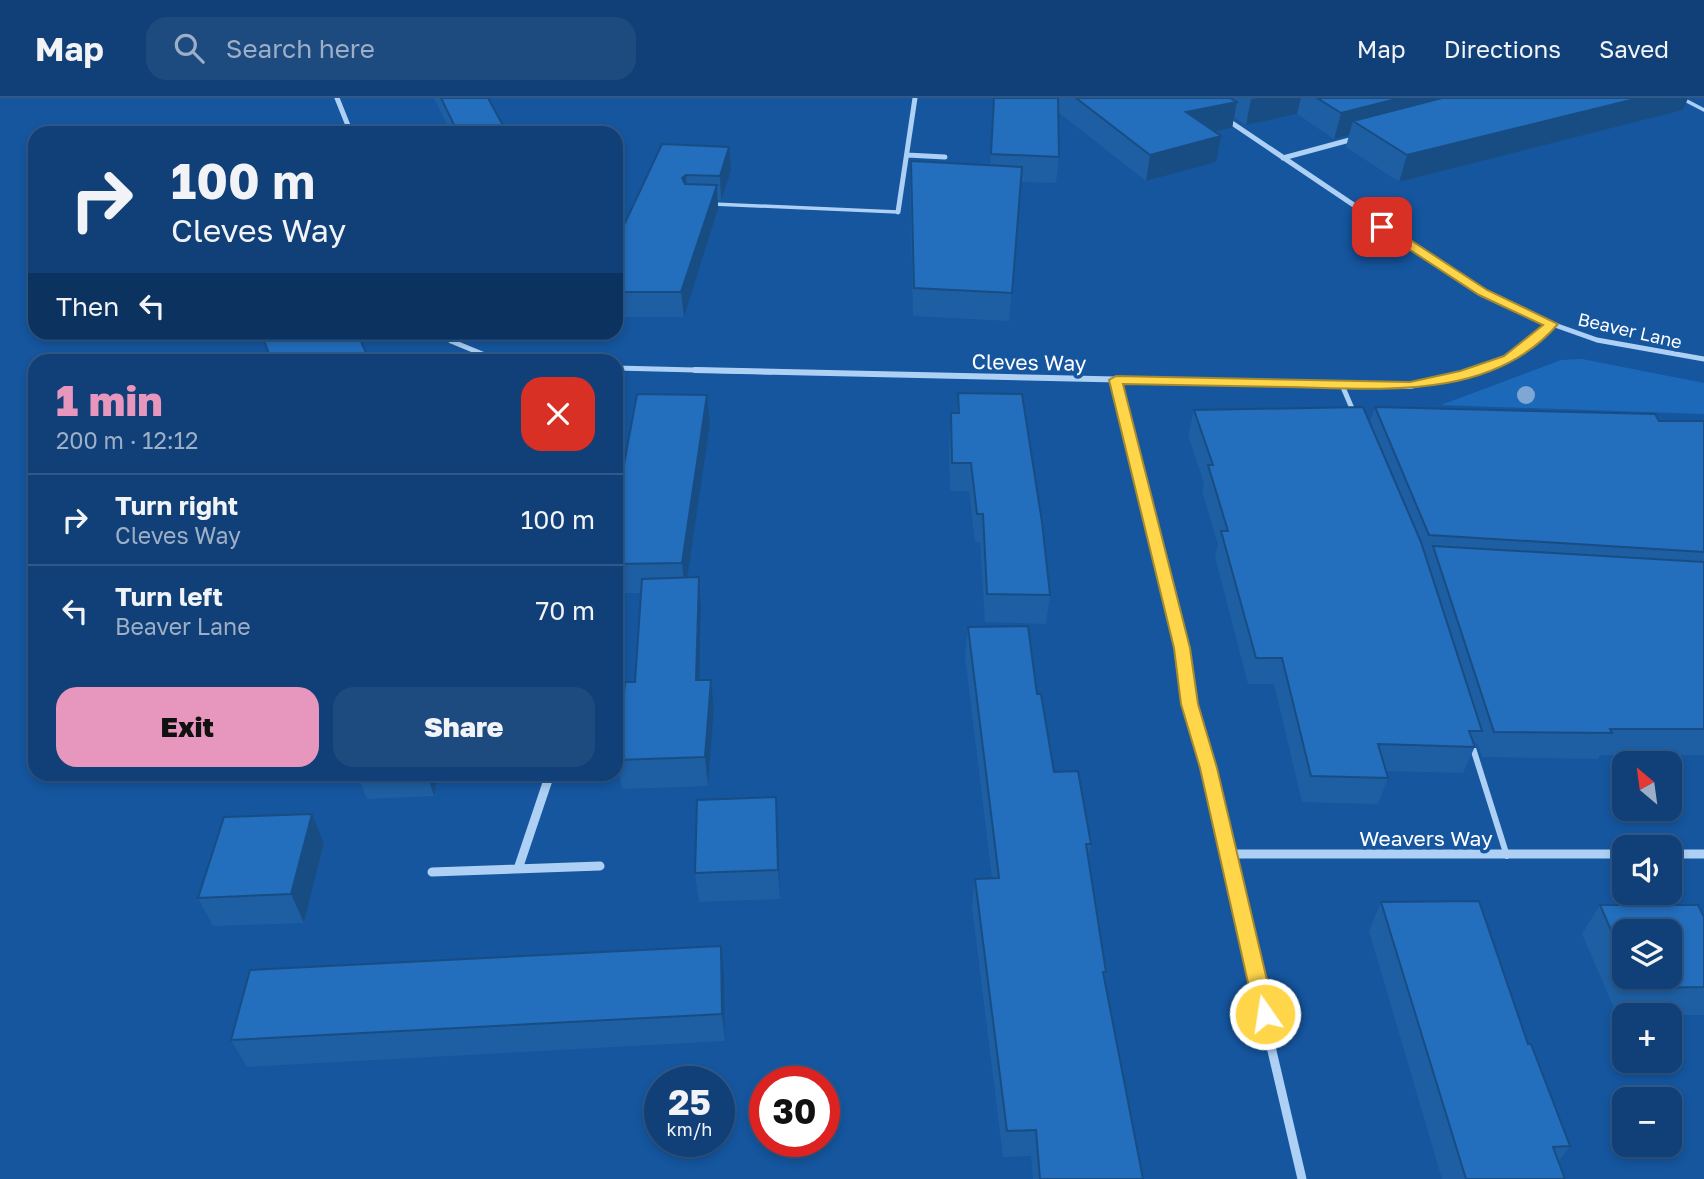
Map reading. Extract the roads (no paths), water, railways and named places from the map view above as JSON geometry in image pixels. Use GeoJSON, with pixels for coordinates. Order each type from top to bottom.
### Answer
{"type":"FeatureCollection","features":[{"type":"Feature","properties":{"kind":"street"},"geometry":{"type":"LineString","coordinates":[[337,98],[348,126]]}},
{"type":"Feature","properties":{"kind":"street"},"geometry":{"type":"LineString","coordinates":[[898,212],[915,98]]}},
{"type":"Feature","properties":{"kind":"street","name":"Beaver Lane"},"geometry":{"type":"LineString","coordinates":[[1218,113],[1483,292],[1552,324],[1597,340],[1704,359]]}},
{"type":"Feature","properties":{"kind":"street"},"geometry":{"type":"LineString","coordinates":[[1283,158],[1367,136]]}},
{"type":"Feature","properties":{"kind":"street"},"geometry":{"type":"LineString","coordinates":[[907,155],[945,156]]}},
{"type":"Feature","properties":{"kind":"street","name":"Cleves Way"},"geometry":{"type":"LineString","coordinates":[[623,368],[1410,386],[1464,375],[1509,359],[1552,324]]}},
{"type":"Feature","properties":{"kind":"street"},"geometry":{"type":"LineString","coordinates":[[450,340],[482,354]]}},
{"type":"Feature","properties":{"kind":"street"},"geometry":{"type":"LineString","coordinates":[[1116,380],[1182,648],[1190,704],[1228,854],[1302,1179]]}},
{"type":"Feature","properties":{"kind":"street"},"geometry":{"type":"LineString","coordinates":[[518,869],[548,781]]}},
{"type":"Feature","properties":{"kind":"street","name":"Weavers Way"},"geometry":{"type":"LineString","coordinates":[[1228,854],[1612,855]]}},
{"type":"Feature","properties":{"kind":"street"},"geometry":{"type":"LineString","coordinates":[[1682,854],[1704,854]]}},
{"type":"Feature","properties":{"kind":"street"},"geometry":{"type":"LineString","coordinates":[[432,872],[600,866]]}},
{"type":"Feature","properties":{"kind":"lane"},"geometry":{"type":"LineString","coordinates":[[1681,98],[1704,110]]}},
{"type":"Feature","properties":{"kind":"lane"},"geometry":{"type":"LineString","coordinates":[[708,203],[898,212]]}},
{"type":"Feature","properties":{"kind":"lane"},"geometry":{"type":"LineString","coordinates":[[1342,385],[1357,418]]}},
{"type":"Feature","properties":{"kind":"lane"},"geometry":{"type":"LineString","coordinates":[[1470,737],[1507,856]]}}]}
